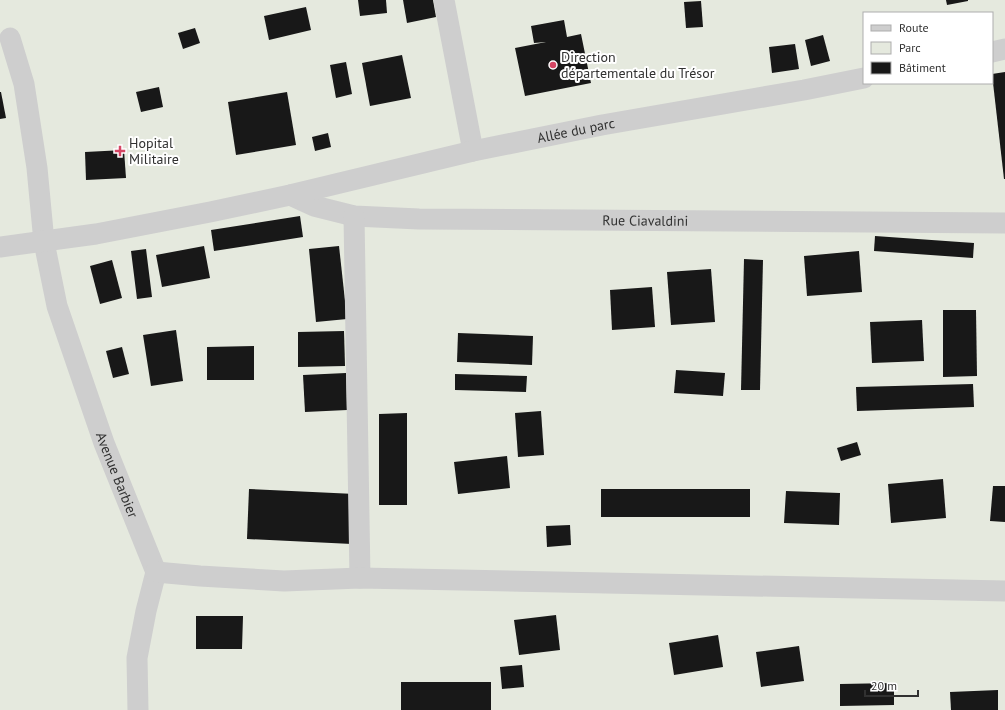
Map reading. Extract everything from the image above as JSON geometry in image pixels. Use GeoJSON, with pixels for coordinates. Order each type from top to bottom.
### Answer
{"type":"FeatureCollection","features":[{"type":"Feature","properties":{"kind":"street"},"geometry":{"type":"LineString","coordinates":[[444,0],[473,151]]}},
{"type":"Feature","properties":{"kind":"street","name":"Avenue Barbier"},"geometry":{"type":"LineString","coordinates":[[10,38],[24,84],[37,168],[44,242],[57,306],[104,443],[156,572]]}},
{"type":"Feature","properties":{"kind":"street"},"geometry":{"type":"LineString","coordinates":[[993,52],[1005,49]]}},
{"type":"Feature","properties":{"kind":"street","name":"Allée du parc"},"geometry":{"type":"LineString","coordinates":[[0,247],[104,233],[290,195],[473,151],[602,125],[804,90],[863,78]]}},
{"type":"Feature","properties":{"kind":"street","name":"Rue Ciavaldini"},"geometry":{"type":"LineString","coordinates":[[290,195],[314,206],[354,216],[435,219],[1005,223]]}},
{"type":"Feature","properties":{"kind":"street"},"geometry":{"type":"LineString","coordinates":[[354,216],[360,578]]}},
{"type":"Feature","properties":{"kind":"street"},"geometry":{"type":"LineString","coordinates":[[138,710],[137,658],[146,611],[156,572],[284,581],[360,578],[1005,591]]}},
{"type":"Feature","properties":{"kind":"green space"},"geometry":{"type":"Polygon","coordinates":[[[0,0],[1005,0],[1005,710],[0,710],[0,0]]]}},
{"type":"Feature","properties":{"kind":"building"},"geometry":{"type":"Polygon","coordinates":[[[358,0],[386,0],[387,13],[360,16],[358,0]]]}},
{"type":"Feature","properties":{"kind":"building"},"geometry":{"type":"Polygon","coordinates":[[[403,0],[433,0],[436,17],[407,23],[403,0]]]}},
{"type":"Feature","properties":{"kind":"building"},"geometry":{"type":"Polygon","coordinates":[[[946,0],[968,0],[968,1],[947,5],[946,0]]]}},
{"type":"Feature","properties":{"kind":"building"},"geometry":{"type":"Polygon","coordinates":[[[701,1],[703,27],[686,28],[684,2],[701,1]]]}},
{"type":"Feature","properties":{"kind":"building"},"geometry":{"type":"Polygon","coordinates":[[[306,7],[311,30],[269,40],[264,16],[306,7]]]}},
{"type":"Feature","properties":{"kind":"building","name":"Direction départementale du Trésor"},"geometry":{"type":"Polygon","coordinates":[[[564,20],[567,37],[581,34],[591,83],[525,96],[515,48],[546,42],[534,43],[531,26],[564,20]]]}},
{"type":"Feature","properties":{"kind":"building"},"geometry":{"type":"Polygon","coordinates":[[[195,28],[200,43],[183,49],[178,33],[195,28]]]}},
{"type":"Feature","properties":{"kind":"building"},"geometry":{"type":"Polygon","coordinates":[[[823,35],[830,61],[811,66],[805,40],[823,35]]]}},
{"type":"Feature","properties":{"kind":"building"},"geometry":{"type":"Polygon","coordinates":[[[795,44],[799,69],[772,73],[769,47],[795,44]]]}},
{"type":"Feature","properties":{"kind":"building"},"geometry":{"type":"Polygon","coordinates":[[[402,55],[411,98],[370,106],[362,63],[402,55]]]}},
{"type":"Feature","properties":{"kind":"building"},"geometry":{"type":"Polygon","coordinates":[[[346,62],[352,94],[336,98],[330,65],[346,62]]]}},
{"type":"Feature","properties":{"kind":"building"},"geometry":{"type":"Polygon","coordinates":[[[1005,72],[1005,179],[993,83],[993,74],[1005,72]]]}},
{"type":"Feature","properties":{"kind":"building"},"geometry":{"type":"Polygon","coordinates":[[[159,87],[163,107],[141,112],[136,92],[159,87]]]}},
{"type":"Feature","properties":{"kind":"building"},"geometry":{"type":"Polygon","coordinates":[[[0,92],[6,118],[0,119],[0,92]]]}},
{"type":"Feature","properties":{"kind":"building"},"geometry":{"type":"Polygon","coordinates":[[[287,92],[296,145],[236,155],[228,102],[287,92]]]}},
{"type":"Feature","properties":{"kind":"building"},"geometry":{"type":"Polygon","coordinates":[[[328,133],[331,147],[315,151],[312,137],[328,133]]]}},
{"type":"Feature","properties":{"kind":"building"},"geometry":{"type":"Polygon","coordinates":[[[124,150],[126,178],[86,180],[85,152],[124,150]]]}},
{"type":"Feature","properties":{"kind":"building"},"geometry":{"type":"Polygon","coordinates":[[[300,216],[303,237],[214,251],[211,230],[300,216]]]}},
{"type":"Feature","properties":{"kind":"building"},"geometry":{"type":"Polygon","coordinates":[[[875,236],[974,243],[973,258],[874,251],[875,236]]]}},
{"type":"Feature","properties":{"kind":"building"},"geometry":{"type":"Polygon","coordinates":[[[204,246],[210,278],[162,287],[156,255],[204,246]]]}},
{"type":"Feature","properties":{"kind":"building"},"geometry":{"type":"Polygon","coordinates":[[[339,246],[347,319],[316,322],[309,249],[339,246]]]}},
{"type":"Feature","properties":{"kind":"building"},"geometry":{"type":"Polygon","coordinates":[[[146,249],[152,297],[137,299],[131,251],[146,249]]]}},
{"type":"Feature","properties":{"kind":"building"},"geometry":{"type":"Polygon","coordinates":[[[859,251],[862,292],[807,296],[804,256],[859,251]]]}},
{"type":"Feature","properties":{"kind":"building"},"geometry":{"type":"Polygon","coordinates":[[[744,259],[763,260],[760,390],[741,390],[744,259]]]}},
{"type":"Feature","properties":{"kind":"building"},"geometry":{"type":"Polygon","coordinates":[[[112,260],[122,298],[100,304],[90,266],[112,260]]]}},
{"type":"Feature","properties":{"kind":"building"},"geometry":{"type":"Polygon","coordinates":[[[711,269],[715,322],[671,325],[667,272],[711,269]]]}},
{"type":"Feature","properties":{"kind":"building"},"geometry":{"type":"Polygon","coordinates":[[[652,287],[655,327],[612,330],[610,290],[652,287]]]}},
{"type":"Feature","properties":{"kind":"building"},"geometry":{"type":"Polygon","coordinates":[[[943,310],[976,310],[977,376],[943,377],[943,310]]]}},
{"type":"Feature","properties":{"kind":"building"},"geometry":{"type":"Polygon","coordinates":[[[922,320],[924,361],[872,363],[870,322],[922,320]]]}},
{"type":"Feature","properties":{"kind":"building"},"geometry":{"type":"Polygon","coordinates":[[[176,330],[183,381],[151,386],[143,335],[176,330]]]}},
{"type":"Feature","properties":{"kind":"building"},"geometry":{"type":"Polygon","coordinates":[[[344,331],[345,366],[298,367],[298,332],[344,331]]]}},
{"type":"Feature","properties":{"kind":"building"},"geometry":{"type":"Polygon","coordinates":[[[458,333],[533,336],[532,365],[457,362],[458,333]]]}},
{"type":"Feature","properties":{"kind":"building"},"geometry":{"type":"Polygon","coordinates":[[[254,346],[254,380],[207,380],[207,347],[254,346]]]}},
{"type":"Feature","properties":{"kind":"building"},"geometry":{"type":"Polygon","coordinates":[[[122,347],[129,374],[113,378],[106,351],[122,347]]]}},
{"type":"Feature","properties":{"kind":"building"},"geometry":{"type":"Polygon","coordinates":[[[676,370],[725,373],[723,396],[674,393],[676,370]]]}},
{"type":"Feature","properties":{"kind":"building"},"geometry":{"type":"Polygon","coordinates":[[[346,373],[347,410],[305,412],[303,375],[346,373]]]}},
{"type":"Feature","properties":{"kind":"building"},"geometry":{"type":"Polygon","coordinates":[[[455,374],[527,376],[526,392],[455,390],[455,374]]]}},
{"type":"Feature","properties":{"kind":"building"},"geometry":{"type":"Polygon","coordinates":[[[973,384],[974,407],[857,411],[856,387],[973,384]]]}},
{"type":"Feature","properties":{"kind":"building"},"geometry":{"type":"Polygon","coordinates":[[[541,411],[544,455],[518,457],[515,413],[541,411]]]}},
{"type":"Feature","properties":{"kind":"building"},"geometry":{"type":"Polygon","coordinates":[[[407,413],[407,505],[379,505],[379,414],[407,413]]]}},
{"type":"Feature","properties":{"kind":"building"},"geometry":{"type":"Polygon","coordinates":[[[857,442],[861,455],[841,461],[837,448],[857,442]]]}},
{"type":"Feature","properties":{"kind":"building"},"geometry":{"type":"Polygon","coordinates":[[[507,456],[510,488],[458,494],[454,462],[507,456]]]}},
{"type":"Feature","properties":{"kind":"building"},"geometry":{"type":"Polygon","coordinates":[[[943,479],[946,518],[891,523],[888,484],[943,479]]]}},
{"type":"Feature","properties":{"kind":"building"},"geometry":{"type":"Polygon","coordinates":[[[993,486],[1005,486],[1005,522],[990,521],[993,486]]]}},
{"type":"Feature","properties":{"kind":"building"},"geometry":{"type":"Polygon","coordinates":[[[249,489],[355,494],[352,544],[247,539],[249,489]]]}},
{"type":"Feature","properties":{"kind":"building"},"geometry":{"type":"Polygon","coordinates":[[[601,489],[750,489],[750,517],[601,517],[601,489]]]}},
{"type":"Feature","properties":{"kind":"building"},"geometry":{"type":"Polygon","coordinates":[[[786,491],[840,493],[839,525],[784,523],[786,491]]]}},
{"type":"Feature","properties":{"kind":"building"},"geometry":{"type":"Polygon","coordinates":[[[570,525],[571,545],[547,547],[546,526],[570,525]]]}},
{"type":"Feature","properties":{"kind":"building"},"geometry":{"type":"Polygon","coordinates":[[[556,615],[560,650],[519,655],[514,620],[556,615]]]}},
{"type":"Feature","properties":{"kind":"building"},"geometry":{"type":"Polygon","coordinates":[[[196,616],[243,616],[242,649],[196,649],[196,616]]]}},
{"type":"Feature","properties":{"kind":"building"},"geometry":{"type":"Polygon","coordinates":[[[718,635],[723,667],[674,675],[669,643],[718,635]]]}},
{"type":"Feature","properties":{"kind":"building"},"geometry":{"type":"Polygon","coordinates":[[[799,646],[804,681],[761,687],[756,652],[799,646]]]}},
{"type":"Feature","properties":{"kind":"building"},"geometry":{"type":"Polygon","coordinates":[[[522,665],[524,687],[502,689],[500,667],[522,665]]]}},
{"type":"Feature","properties":{"kind":"building"},"geometry":{"type":"Polygon","coordinates":[[[401,682],[491,682],[491,710],[401,710],[401,682]]]}},
{"type":"Feature","properties":{"kind":"building"},"geometry":{"type":"Polygon","coordinates":[[[894,683],[894,705],[840,706],[840,684],[894,683]]]}},
{"type":"Feature","properties":{"kind":"building"},"geometry":{"type":"Polygon","coordinates":[[[998,690],[998,710],[951,710],[950,692],[998,690]]]}},
{"type":"Feature","properties":{"kind":"place","name":"Direction départementale du Trésor"},"geometry":{"type":"Point","coordinates":[553,65]}},
{"type":"Feature","properties":{"kind":"place","name":"Hopital Militaire"},"geometry":{"type":"Point","coordinates":[120,151]}}]}
